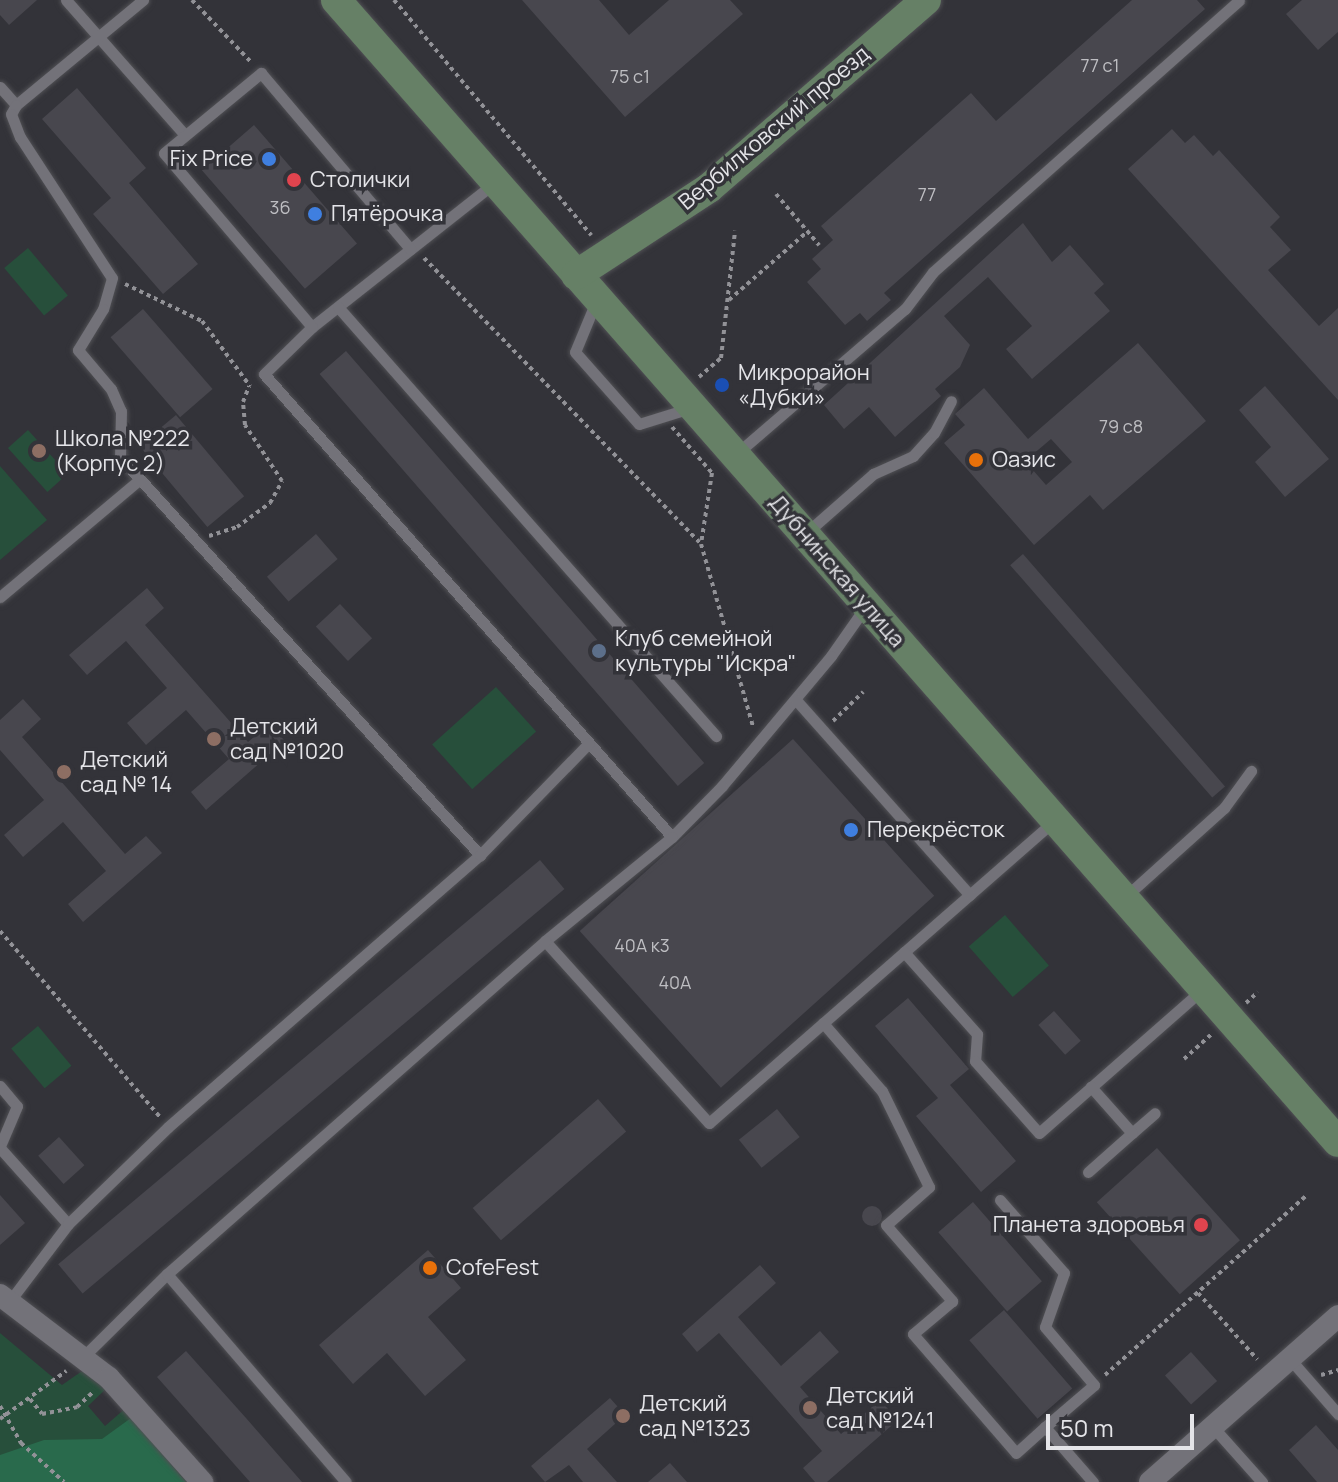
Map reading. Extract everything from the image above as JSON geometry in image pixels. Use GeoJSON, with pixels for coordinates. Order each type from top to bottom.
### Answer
{"type":"FeatureCollection","features":[{"type":"Feature","properties":{"kind":"street","name":"Дубнинская улица"},"geometry":{"type":"LineString","coordinates":[[336,0],[597,298],[695,393],[735,455],[1338,1142]]}},
{"type":"Feature","properties":{"kind":"street","name":"Вербилковский проезд"},"geometry":{"type":"LineString","coordinates":[[576,275],[709,188],[926,0]]}},
{"type":"Feature","properties":{"kind":"street"},"geometry":{"type":"LineString","coordinates":[[4,1298],[109,1378],[202,1482]]}},
{"type":"Feature","properties":{"kind":"street"},"geometry":{"type":"LineString","coordinates":[[1150,1482],[1338,1316]]}},
{"type":"Feature","properties":{"kind":"lane"},"geometry":{"type":"LineString","coordinates":[[66,0],[185,135]]}},
{"type":"Feature","properties":{"kind":"lane"},"geometry":{"type":"LineString","coordinates":[[9,112],[143,0]]}},
{"type":"Feature","properties":{"kind":"lane"},"geometry":{"type":"LineString","coordinates":[[735,455],[905,309],[933,272],[1239,0]]}},
{"type":"Feature","properties":{"kind":"lane"},"geometry":{"type":"LineString","coordinates":[[312,327],[164,153],[261,73],[412,248]]}},
{"type":"Feature","properties":{"kind":"lane"},"geometry":{"type":"LineString","coordinates":[[0,87],[20,137],[112,278],[103,309],[78,350],[111,389],[121,411],[120,457],[480,855]]}},
{"type":"Feature","properties":{"kind":"lane"},"geometry":{"type":"LineString","coordinates":[[496,181],[312,327],[264,374],[672,837]]}},
{"type":"Feature","properties":{"kind":"lane"},"geometry":{"type":"LineString","coordinates":[[597,298],[575,352],[639,424],[663,416],[695,393]]}},
{"type":"Feature","properties":{"kind":"lane"},"geometry":{"type":"LineString","coordinates":[[338,307],[716,736]]}},
{"type":"Feature","properties":{"kind":"lane"},"geometry":{"type":"LineString","coordinates":[[805,534],[873,474],[913,456],[934,433],[951,401]]}},
{"type":"Feature","properties":{"kind":"lane"},"geometry":{"type":"LineString","coordinates":[[0,597],[140,479]]}},
{"type":"Feature","properties":{"kind":"lane"},"geometry":{"type":"LineString","coordinates":[[83,1357],[167,1274],[545,941],[672,837],[796,700],[867,605]]}},
{"type":"Feature","properties":{"kind":"lane"},"geometry":{"type":"LineString","coordinates":[[796,700],[970,895]]}},
{"type":"Feature","properties":{"kind":"lane"},"geometry":{"type":"LineString","coordinates":[[4,1298],[68,1224],[168,1127],[480,855],[589,743]]}},
{"type":"Feature","properties":{"kind":"lane"},"geometry":{"type":"LineString","coordinates":[[1124,898],[1224,808],[1251,771]]}},
{"type":"Feature","properties":{"kind":"lane"},"geometry":{"type":"LineString","coordinates":[[545,941],[709,1123],[1055,820]]}},
{"type":"Feature","properties":{"kind":"lane"},"geometry":{"type":"LineString","coordinates":[[904,952],[977,1034],[975,1061],[1039,1133],[1203,988]]}},
{"type":"Feature","properties":{"kind":"lane"},"geometry":{"type":"LineString","coordinates":[[823,1023],[882,1091],[929,1187],[886,1225],[952,1301],[913,1334],[1016,1453],[1094,1385],[1045,1327],[1064,1273],[1000,1200]]}},
{"type":"Feature","properties":{"kind":"lane"},"geometry":{"type":"LineString","coordinates":[[0,1086],[17,1106],[0,1147],[68,1224]]}},
{"type":"Feature","properties":{"kind":"lane"},"geometry":{"type":"LineString","coordinates":[[1091,1087],[1132,1133]]}},
{"type":"Feature","properties":{"kind":"lane"},"geometry":{"type":"LineString","coordinates":[[1088,1172],[1155,1113]]}},
{"type":"Feature","properties":{"kind":"lane"},"geometry":{"type":"LineString","coordinates":[[167,1274],[346,1482]]}},
{"type":"Feature","properties":{"kind":"lane"},"geometry":{"type":"LineString","coordinates":[[1290,1359],[1338,1414]]}},
{"type":"Feature","properties":{"kind":"lane"},"geometry":{"type":"LineString","coordinates":[[1045,1427],[1093,1482]]}},
{"type":"Feature","properties":{"kind":"lane"},"geometry":{"type":"LineString","coordinates":[[1213,1427],[1262,1482]]}},
{"type":"Feature","properties":{"kind":"path"},"geometry":{"type":"LineString","coordinates":[[192,0],[261,73]]}},
{"type":"Feature","properties":{"kind":"path"},"geometry":{"type":"LineString","coordinates":[[394,0],[591,235]]}},
{"type":"Feature","properties":{"kind":"path"},"geometry":{"type":"LineString","coordinates":[[776,194],[819,245]]}},
{"type":"Feature","properties":{"kind":"path"},"geometry":{"type":"LineString","coordinates":[[695,393],[721,358],[735,231]]}},
{"type":"Feature","properties":{"kind":"path"},"geometry":{"type":"LineString","coordinates":[[727,302],[807,232]]}},
{"type":"Feature","properties":{"kind":"path"},"geometry":{"type":"LineString","coordinates":[[412,248],[701,544]]}},
{"type":"Feature","properties":{"kind":"path"},"geometry":{"type":"LineString","coordinates":[[112,278],[202,321],[249,386]]}},
{"type":"Feature","properties":{"kind":"path"},"geometry":{"type":"LineString","coordinates":[[194,537],[237,527],[270,503],[282,481],[245,425],[243,402],[249,386],[264,374]]}},
{"type":"Feature","properties":{"kind":"path"},"geometry":{"type":"LineString","coordinates":[[663,416],[712,473],[701,544],[758,744]]}},
{"type":"Feature","properties":{"kind":"path"},"geometry":{"type":"LineString","coordinates":[[823,731],[863,692]]}},
{"type":"Feature","properties":{"kind":"path"},"geometry":{"type":"LineString","coordinates":[[0,931],[168,1127]]}},
{"type":"Feature","properties":{"kind":"path"},"geometry":{"type":"LineString","coordinates":[[1244,1005],[1258,992]]}},
{"type":"Feature","properties":{"kind":"path"},"geometry":{"type":"LineString","coordinates":[[1184,1059],[1214,1032]]}},
{"type":"Feature","properties":{"kind":"path"},"geometry":{"type":"LineString","coordinates":[[1094,1385],[1306,1196]]}},
{"type":"Feature","properties":{"kind":"path"},"geometry":{"type":"LineString","coordinates":[[1198,1293],[1271,1375]]}},
{"type":"Feature","properties":{"kind":"path"},"geometry":{"type":"LineString","coordinates":[[0,1419],[83,1357]]}},
{"type":"Feature","properties":{"kind":"path"},"geometry":{"type":"LineString","coordinates":[[30,1399],[42,1414],[77,1407],[109,1378]]}},
{"type":"Feature","properties":{"kind":"path"},"geometry":{"type":"LineString","coordinates":[[0,1406],[21,1443],[64,1482]]}},
{"type":"Feature","properties":{"kind":"green space"},"geometry":{"type":"Polygon","coordinates":[[[28,248],[68,295],[44,315],[4,268],[28,248]]]}},
{"type":"Feature","properties":{"kind":"green space"},"geometry":{"type":"Polygon","coordinates":[[[28,430],[67,474],[47,492],[8,448],[28,430]]]}},
{"type":"Feature","properties":{"kind":"green space"},"geometry":{"type":"Polygon","coordinates":[[[0,466],[47,520],[0,560],[0,466]]]}},
{"type":"Feature","properties":{"kind":"green space"},"geometry":{"type":"Polygon","coordinates":[[[496,687],[536,732],[472,789],[432,745],[496,687]]]}},
{"type":"Feature","properties":{"kind":"green space"},"geometry":{"type":"Polygon","coordinates":[[[1005,915],[1049,966],[1013,997],[969,946],[1005,915]]]}},
{"type":"Feature","properties":{"kind":"green space"},"geometry":{"type":"Polygon","coordinates":[[[38,1026],[71,1066],[45,1088],[11,1048],[38,1026]]]}},
{"type":"Feature","properties":{"kind":"green space"},"geometry":{"type":"Polygon","coordinates":[[[0,1333],[62,1385],[85,1369],[109,1386],[88,1406],[105,1426],[127,1407],[195,1482],[0,1482],[0,1333]]]}},
{"type":"Feature","properties":{"kind":"green space"},"geometry":{"type":"Polygon","coordinates":[[[131,1418],[186,1482],[0,1482],[0,1455],[44,1440],[102,1439],[131,1418]]]}},
{"type":"Feature","properties":{"kind":"building"},"geometry":{"type":"Polygon","coordinates":[[[0,0],[37,0],[9,25],[0,15],[0,0]]]}},
{"type":"Feature","properties":{"kind":"building"},"geometry":{"type":"Polygon","coordinates":[[[522,0],[599,0],[629,35],[669,0],[730,0],[743,14],[625,117],[522,0]]]}},
{"type":"Feature","properties":{"kind":"building"},"geometry":{"type":"Polygon","coordinates":[[[1132,0],[1197,0],[1205,9],[884,293],[891,300],[867,321],[860,313],[845,325],[807,282],[821,269],[812,259],[833,240],[821,226],[971,93],[996,121],[1132,0]]]}},
{"type":"Feature","properties":{"kind":"building"},"geometry":{"type":"Polygon","coordinates":[[[1302,0],[1338,0],[1338,32],[1318,50],[1286,14],[1302,0]]]}},
{"type":"Feature","properties":{"kind":"building"},"geometry":{"type":"Polygon","coordinates":[[[77,88],[146,168],[129,183],[198,264],[163,294],[93,214],[111,198],[42,119],[77,88]]]}},
{"type":"Feature","properties":{"kind":"building"},"geometry":{"type":"Polygon","coordinates":[[[254,125],[357,243],[305,289],[202,170],[254,125]]]}},
{"type":"Feature","properties":{"kind":"building"},"geometry":{"type":"Polygon","coordinates":[[[1172,129],[1185,143],[1194,135],[1213,156],[1219,150],[1280,217],[1270,227],[1291,250],[1268,270],[1319,326],[1338,308],[1338,400],[1128,169],[1172,129]]]}},
{"type":"Feature","properties":{"kind":"building"},"geometry":{"type":"Polygon","coordinates":[[[1023,223],[1052,262],[1070,245],[1104,284],[1094,293],[1110,311],[1032,379],[1006,349],[1032,326],[988,277],[944,316],[970,345],[960,367],[935,389],[941,396],[895,437],[869,407],[844,429],[824,405],[1023,223]]]}},
{"type":"Feature","properties":{"kind":"building"},"geometry":{"type":"Polygon","coordinates":[[[143,309],[213,389],[180,417],[111,337],[143,309]]]}},
{"type":"Feature","properties":{"kind":"building"},"geometry":{"type":"Polygon","coordinates":[[[1138,343],[1206,421],[1103,510],[1090,495],[1034,545],[944,443],[965,425],[955,414],[984,388],[1028,439],[1138,343]],[[1051,439],[1025,461],[1046,485],[1072,462],[1051,439]]]}},
{"type":"Feature","properties":{"kind":"building"},"geometry":{"type":"Polygon","coordinates":[[[346,351],[704,763],[678,786],[320,374],[346,351]]]}},
{"type":"Feature","properties":{"kind":"building"},"geometry":{"type":"Polygon","coordinates":[[[1265,386],[1329,459],[1285,497],[1255,462],[1271,447],[1239,410],[1265,386]]]}},
{"type":"Feature","properties":{"kind":"building"},"geometry":{"type":"Polygon","coordinates":[[[176,415],[244,496],[207,527],[139,446],[176,415]]]}},
{"type":"Feature","properties":{"kind":"building"},"geometry":{"type":"Polygon","coordinates":[[[316,534],[338,559],[289,602],[267,577],[316,534]]]}},
{"type":"Feature","properties":{"kind":"building"},"geometry":{"type":"Polygon","coordinates":[[[1023,554],[1225,786],[1212,798],[1010,565],[1023,554]]]}},
{"type":"Feature","properties":{"kind":"building"},"geometry":{"type":"Polygon","coordinates":[[[147,588],[164,608],[145,625],[248,742],[269,724],[285,741],[206,810],[191,792],[229,759],[186,710],[146,745],[127,723],[167,688],[126,641],[87,675],[69,655],[147,588]]]}},
{"type":"Feature","properties":{"kind":"building"},"geometry":{"type":"Polygon","coordinates":[[[340,604],[372,638],[348,661],[316,627],[340,604]]]}},
{"type":"Feature","properties":{"kind":"building"},"geometry":{"type":"Polygon","coordinates":[[[23,699],[41,719],[22,737],[125,854],[146,836],[162,853],[83,922],[68,904],[106,871],[63,822],[23,857],[4,835],[44,800],[0,750],[0,720],[23,699]]]}},
{"type":"Feature","properties":{"kind":"building"},"geometry":{"type":"Polygon","coordinates":[[[793,739],[934,896],[721,1088],[580,931],[793,739]]]}},
{"type":"Feature","properties":{"kind":"building"},"geometry":{"type":"Polygon","coordinates":[[[540,860],[564,889],[83,1293],[58,1264],[540,860]]]}},
{"type":"Feature","properties":{"kind":"building"},"geometry":{"type":"Polygon","coordinates":[[[908,998],[969,1069],[950,1085],[1016,1161],[981,1192],[916,1116],[938,1098],[875,1026],[908,998]]]}},
{"type":"Feature","properties":{"kind":"building"},"geometry":{"type":"Polygon","coordinates":[[[1054,1011],[1081,1041],[1065,1055],[1038,1025],[1054,1011]]]}},
{"type":"Feature","properties":{"kind":"building"},"geometry":{"type":"Polygon","coordinates":[[[598,1099],[626,1131],[501,1240],[473,1208],[598,1099]]]}},
{"type":"Feature","properties":{"kind":"building"},"geometry":{"type":"Polygon","coordinates":[[[777,1109],[800,1137],[762,1168],[739,1140],[777,1109]]]}},
{"type":"Feature","properties":{"kind":"building"},"geometry":{"type":"Polygon","coordinates":[[[59,1137],[84,1165],[64,1184],[38,1156],[59,1137]]]}},
{"type":"Feature","properties":{"kind":"building"},"geometry":{"type":"Polygon","coordinates":[[[1157,1148],[1240,1240],[1180,1294],[1097,1202],[1157,1148]]]}},
{"type":"Feature","properties":{"kind":"building"},"geometry":{"type":"Polygon","coordinates":[[[0,1195],[25,1223],[0,1245],[0,1195]]]}},
{"type":"Feature","properties":{"kind":"building"},"geometry":{"type":"Polygon","coordinates":[[[973,1202],[1042,1281],[1007,1311],[938,1232],[973,1202]]]}},
{"type":"Feature","properties":{"kind":"building"},"geometry":{"type":"Polygon","coordinates":[[[872,1206],[879,1209],[882,1216],[879,1223],[872,1226],[865,1223],[862,1216],[865,1209],[872,1206]]]}},
{"type":"Feature","properties":{"kind":"building"},"geometry":{"type":"Polygon","coordinates":[[[428,1250],[461,1288],[428,1317],[466,1360],[425,1396],[387,1353],[353,1384],[319,1345],[428,1250]]]}},
{"type":"Feature","properties":{"kind":"building"},"geometry":{"type":"Polygon","coordinates":[[[760,1265],[776,1283],[738,1317],[781,1366],[820,1331],[839,1352],[800,1387],[841,1434],[880,1400],[898,1420],[827,1482],[815,1482],[803,1468],[822,1451],[719,1333],[697,1352],[682,1334],[760,1265]]]}},
{"type":"Feature","properties":{"kind":"building"},"geometry":{"type":"Polygon","coordinates":[[[1004,1310],[1072,1388],[1038,1419],[969,1340],[1004,1310]]]}},
{"type":"Feature","properties":{"kind":"building"},"geometry":{"type":"Polygon","coordinates":[[[186,1351],[302,1482],[250,1482],[157,1377],[186,1351]]]}},
{"type":"Feature","properties":{"kind":"building"},"geometry":{"type":"Polygon","coordinates":[[[1191,1352],[1217,1381],[1191,1404],[1165,1375],[1191,1352]]]}},
{"type":"Feature","properties":{"kind":"building"},"geometry":{"type":"Polygon","coordinates":[[[610,1398],[625,1415],[587,1449],[617,1482],[583,1482],[569,1465],[545,1482],[531,1466],[610,1398]]]}},
{"type":"Feature","properties":{"kind":"building"},"geometry":{"type":"Polygon","coordinates":[[[1316,1425],[1338,1450],[1338,1482],[1317,1482],[1289,1450],[1316,1425]]]}},
{"type":"Feature","properties":{"kind":"building"},"geometry":{"type":"Polygon","coordinates":[[[670,1463],[687,1482],[648,1482],[670,1463]]]}},
{"type":"Feature","properties":{"kind":"place","name":"Fix Price"},"geometry":{"type":"Point","coordinates":[269,159]}},
{"type":"Feature","properties":{"kind":"place","name":"Столички"},"geometry":{"type":"Point","coordinates":[294,180]}},
{"type":"Feature","properties":{"kind":"place","name":"Пятёрочка"},"geometry":{"type":"Point","coordinates":[315,214]}},
{"type":"Feature","properties":{"kind":"place","name":"Микрорайон «Дубки»"},"geometry":{"type":"Point","coordinates":[722,385]}},
{"type":"Feature","properties":{"kind":"place","name":"Школа №222 (Корпус 2)"},"geometry":{"type":"Point","coordinates":[39,451]}},
{"type":"Feature","properties":{"kind":"place","name":"Оазис"},"geometry":{"type":"Point","coordinates":[976,460]}},
{"type":"Feature","properties":{"kind":"place","name":"Клуб семейной культуры \"Искра\""},"geometry":{"type":"Point","coordinates":[599,651]}},
{"type":"Feature","properties":{"kind":"place","name":"Детский сад №1020"},"geometry":{"type":"Point","coordinates":[214,739]}},
{"type":"Feature","properties":{"kind":"place","name":"Детский сад № 14"},"geometry":{"type":"Point","coordinates":[64,772]}},
{"type":"Feature","properties":{"kind":"place","name":"Перекрёсток"},"geometry":{"type":"Point","coordinates":[851,830]}},
{"type":"Feature","properties":{"kind":"place","name":"Планета здоровья"},"geometry":{"type":"Point","coordinates":[1201,1225]}},
{"type":"Feature","properties":{"kind":"place","name":"CofeFest"},"geometry":{"type":"Point","coordinates":[430,1268]}},
{"type":"Feature","properties":{"kind":"place","name":"Детский сад №1241"},"geometry":{"type":"Point","coordinates":[810,1408]}},
{"type":"Feature","properties":{"kind":"place","name":"Детский сад №1323"},"geometry":{"type":"Point","coordinates":[623,1416]}}]}
